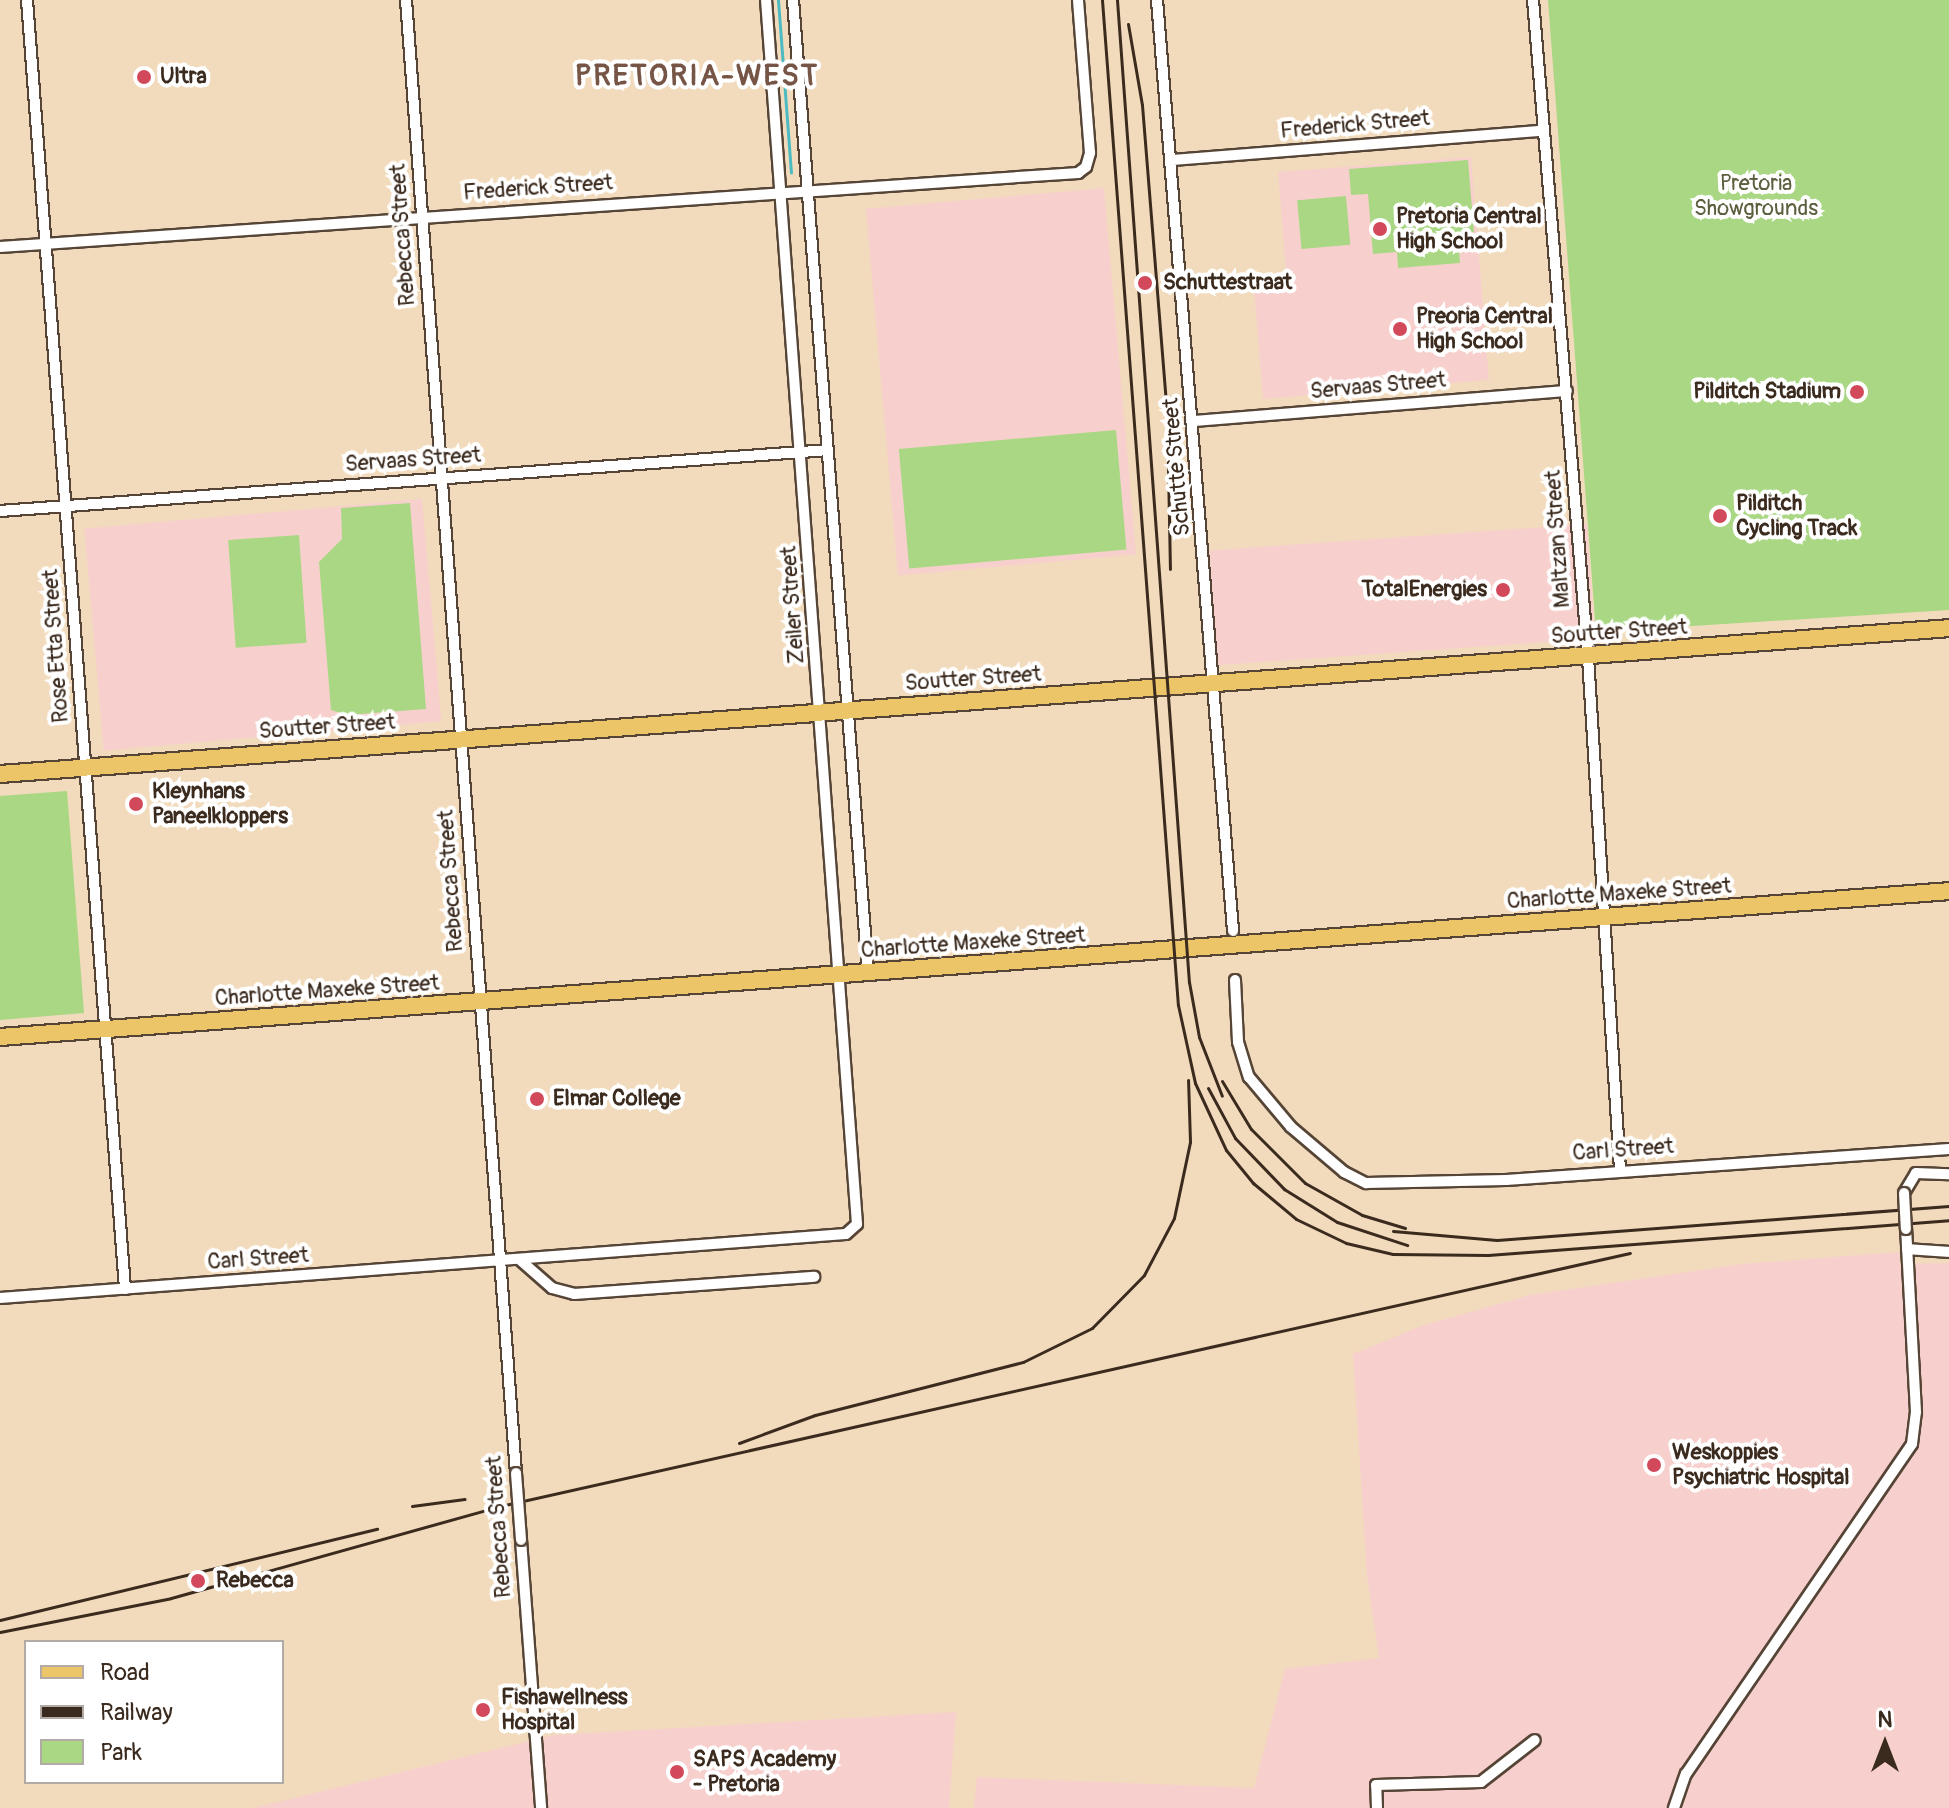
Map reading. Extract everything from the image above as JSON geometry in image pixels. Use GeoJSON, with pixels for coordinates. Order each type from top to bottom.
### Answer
{"type":"FeatureCollection","features":[{"type":"Feature","properties":{"kind":"main road","name":"Soutter Street"},"geometry":{"type":"LineString","coordinates":[[0,774],[1949,628]]}},
{"type":"Feature","properties":{"kind":"main road","name":"Charlotte Maxeke Street"},"geometry":{"type":"LineString","coordinates":[[0,1037],[1949,891]]}},
{"type":"Feature","properties":{"kind":"street","name":"Rose Etta Street"},"geometry":{"type":"LineString","coordinates":[[27,0],[125,1289]]}},
{"type":"Feature","properties":{"kind":"street","name":"Rebecca Street"},"geometry":{"type":"LineString","coordinates":[[406,0],[541,1808]]}},
{"type":"Feature","properties":{"kind":"street","name":"Zeiler Street"},"geometry":{"type":"LineString","coordinates":[[766,0],[857,1208]]}},
{"type":"Feature","properties":{"kind":"street","name":"Zeiler Street"},"geometry":{"type":"LineString","coordinates":[[793,0],[868,972]]}},
{"type":"Feature","properties":{"kind":"street","name":"Frederick Street"},"geometry":{"type":"LineString","coordinates":[[0,247],[421,215],[1078,173],[1086,167],[1090,153],[1078,0]]}},
{"type":"Feature","properties":{"kind":"street","name":"Schutte Street"},"geometry":{"type":"LineString","coordinates":[[1157,0],[1233,931]]}},
{"type":"Feature","properties":{"kind":"street","name":"Maltzan Street"},"geometry":{"type":"LineString","coordinates":[[1533,0],[1588,657],[1620,1170]]}},
{"type":"Feature","properties":{"kind":"street","name":"Frederick Street"},"geometry":{"type":"LineString","coordinates":[[1171,160],[1543,131]]}},
{"type":"Feature","properties":{"kind":"street","name":"Servaas Street"},"geometry":{"type":"LineString","coordinates":[[1193,421],[1567,391]]}},
{"type":"Feature","properties":{"kind":"street","name":"Servaas Street"},"geometry":{"type":"LineString","coordinates":[[0,511],[828,450]]}},
{"type":"Feature","properties":{"kind":"street","name":"Carl Street"},"geometry":{"type":"LineString","coordinates":[[1235,980],[1244,1067],[1269,1104],[1312,1145],[1355,1179],[1379,1185],[1949,1149]]}},
{"type":"Feature","properties":{"kind":"street"},"geometry":{"type":"LineString","coordinates":[[1674,1808],[1686,1774],[1912,1444],[1916,1412],[1904,1193],[1916,1173],[1949,1174]]}},
{"type":"Feature","properties":{"kind":"street","name":"Carl Street"},"geometry":{"type":"LineString","coordinates":[[0,1298],[846,1234],[857,1224],[857,1208]]}},
{"type":"Feature","properties":{"kind":"street"},"geometry":{"type":"LineString","coordinates":[[1907,1249],[1949,1252]]}},
{"type":"Feature","properties":{"kind":"street"},"geometry":{"type":"LineString","coordinates":[[519,1259],[552,1288],[574,1294],[814,1277]]}},
{"type":"Feature","properties":{"kind":"street"},"geometry":{"type":"LineString","coordinates":[[1377,1808],[1376,1785],[1481,1782],[1535,1740]]}},
{"type":"Feature","properties":{"kind":"shaded area","name":"Pretoria Central High School"},"geometry":{"type":"Polygon","coordinates":[[[1471,157],[1489,380],[1263,399],[1254,288],[1287,285],[1278,172],[1471,157]]]}},
{"type":"Feature","properties":{"kind":"shaded area"},"geometry":{"type":"Polygon","coordinates":[[[1104,188],[1136,555],[898,575],[866,209],[1104,188]]]}},
{"type":"Feature","properties":{"kind":"shaded area"},"geometry":{"type":"Polygon","coordinates":[[[422,499],[441,721],[104,751],[84,529],[422,499]]]}},
{"type":"Feature","properties":{"kind":"shaded area"},"geometry":{"type":"Polygon","coordinates":[[[1587,524],[1595,639],[1217,665],[1209,550],[1587,524]]]}},
{"type":"Feature","properties":{"kind":"shaded area","name":"Weskoppies Psychiatric Hospital"},"geometry":{"type":"Polygon","coordinates":[[[1899,1252],[1900,1264],[1949,1263],[1949,1808],[974,1808],[977,1777],[1254,1788],[1285,1669],[1379,1658],[1367,1576],[1353,1354],[1421,1326],[1530,1295],[1742,1264],[1899,1252]]]}},
{"type":"Feature","properties":{"kind":"shaded area","name":"SAPS Academy - Pretoria"},"geometry":{"type":"Polygon","coordinates":[[[956,1712],[949,1808],[253,1808],[554,1735],[956,1712]]]}},
{"type":"Feature","properties":{"kind":"green space","name":"Pretoria Showgrounds"},"geometry":{"type":"Polygon","coordinates":[[[1548,0],[1949,0],[1949,610],[1596,632],[1548,0]]]}},
{"type":"Feature","properties":{"kind":"green space"},"geometry":{"type":"Polygon","coordinates":[[[1468,160],[1474,232],[1458,233],[1460,263],[1398,268],[1397,252],[1373,254],[1368,194],[1351,195],[1349,169],[1468,160]]]}},
{"type":"Feature","properties":{"kind":"green space"},"geometry":{"type":"Polygon","coordinates":[[[1346,196],[1350,245],[1301,249],[1297,200],[1346,196]]]}},
{"type":"Feature","properties":{"kind":"green space"},"geometry":{"type":"Polygon","coordinates":[[[1116,430],[1126,550],[909,569],[899,449],[1116,430]]]}},
{"type":"Feature","properties":{"kind":"green space"},"geometry":{"type":"Polygon","coordinates":[[[410,503],[426,709],[347,715],[331,710],[319,562],[342,539],[341,508],[410,503]]]}},
{"type":"Feature","properties":{"kind":"green space"},"geometry":{"type":"Polygon","coordinates":[[[299,535],[307,643],[236,648],[228,540],[299,535]]]}},
{"type":"Feature","properties":{"kind":"green space"},"geometry":{"type":"Polygon","coordinates":[[[67,791],[84,1013],[0,1020],[0,796],[67,791]]]}},
{"type":"Feature","properties":{"kind":"waterway"},"geometry":{"type":"LineString","coordinates":[[778,0],[791,173]]}},
{"type":"Feature","properties":{"kind":"railway"},"geometry":{"type":"LineString","coordinates":[[1102,0],[1178,1005],[1195,1083],[1226,1150],[1253,1183],[1296,1219],[1346,1243],[1393,1254],[1488,1255],[1949,1220]]}},
{"type":"Feature","properties":{"kind":"railway"},"geometry":{"type":"LineString","coordinates":[[1117,0],[1189,982],[1199,1037],[1222,1096]]}},
{"type":"Feature","properties":{"kind":"railway"},"geometry":{"type":"LineString","coordinates":[[1128,24],[1142,105],[1167,415],[1170,569]]}},
{"type":"Feature","properties":{"kind":"railway"},"geometry":{"type":"LineString","coordinates":[[739,1443],[815,1415],[1023,1362],[1092,1328],[1144,1275],[1174,1218],[1190,1142],[1188,1080]]}},
{"type":"Feature","properties":{"kind":"railway"},"geometry":{"type":"LineString","coordinates":[[1222,1081],[1251,1129],[1305,1183],[1362,1215],[1405,1228]]}},
{"type":"Feature","properties":{"kind":"railway"},"geometry":{"type":"LineString","coordinates":[[1208,1088],[1235,1138],[1284,1189],[1337,1222],[1407,1245]]}},
{"type":"Feature","properties":{"kind":"railway"},"geometry":{"type":"LineString","coordinates":[[1393,1231],[1497,1240],[1949,1206]]}},
{"type":"Feature","properties":{"kind":"railway"},"geometry":{"type":"LineString","coordinates":[[0,1632],[171,1598],[496,1507],[1630,1253]]}},
{"type":"Feature","properties":{"kind":"railway"},"geometry":{"type":"LineString","coordinates":[[412,1506],[465,1499]]}},
{"type":"Feature","properties":{"kind":"railway"},"geometry":{"type":"LineString","coordinates":[[0,1620],[377,1529]]}},
{"type":"Feature","properties":{"kind":"place","name":"Ultra"},"geometry":{"type":"Point","coordinates":[144,77]}},
{"type":"Feature","properties":{"kind":"place","name":"Pretoria Central High School"},"geometry":{"type":"Point","coordinates":[1380,229]}},
{"type":"Feature","properties":{"kind":"place","name":"Schuttestraat"},"geometry":{"type":"Point","coordinates":[1145,283]}},
{"type":"Feature","properties":{"kind":"place","name":"Preoria Central High School"},"geometry":{"type":"Point","coordinates":[1400,329]}},
{"type":"Feature","properties":{"kind":"place","name":"Pilditch Stadium"},"geometry":{"type":"Point","coordinates":[1857,392]}},
{"type":"Feature","properties":{"kind":"place","name":"Pilditch Cycling Track"},"geometry":{"type":"Point","coordinates":[1720,516]}},
{"type":"Feature","properties":{"kind":"place","name":"TotalEnergies"},"geometry":{"type":"Point","coordinates":[1503,590]}},
{"type":"Feature","properties":{"kind":"place","name":"Kleynhans Paneelkloppers"},"geometry":{"type":"Point","coordinates":[136,804]}},
{"type":"Feature","properties":{"kind":"place","name":"Elmar College"},"geometry":{"type":"Point","coordinates":[537,1099]}},
{"type":"Feature","properties":{"kind":"place","name":"Weskoppies Psychiatric Hospital"},"geometry":{"type":"Point","coordinates":[1654,1465]}},
{"type":"Feature","properties":{"kind":"place","name":"Rebecca"},"geometry":{"type":"Point","coordinates":[198,1581]}},
{"type":"Feature","properties":{"kind":"place","name":"Fishawellness Hospital"},"geometry":{"type":"Point","coordinates":[483,1710]}},
{"type":"Feature","properties":{"kind":"place","name":"SAPS Academy - Pretoria"},"geometry":{"type":"Point","coordinates":[677,1772]}},
{"type":"Feature","properties":{"kind":"district","name":"PRETORIA-WEST"},"geometry":{"type":"Point","coordinates":[697,76]}}]}
